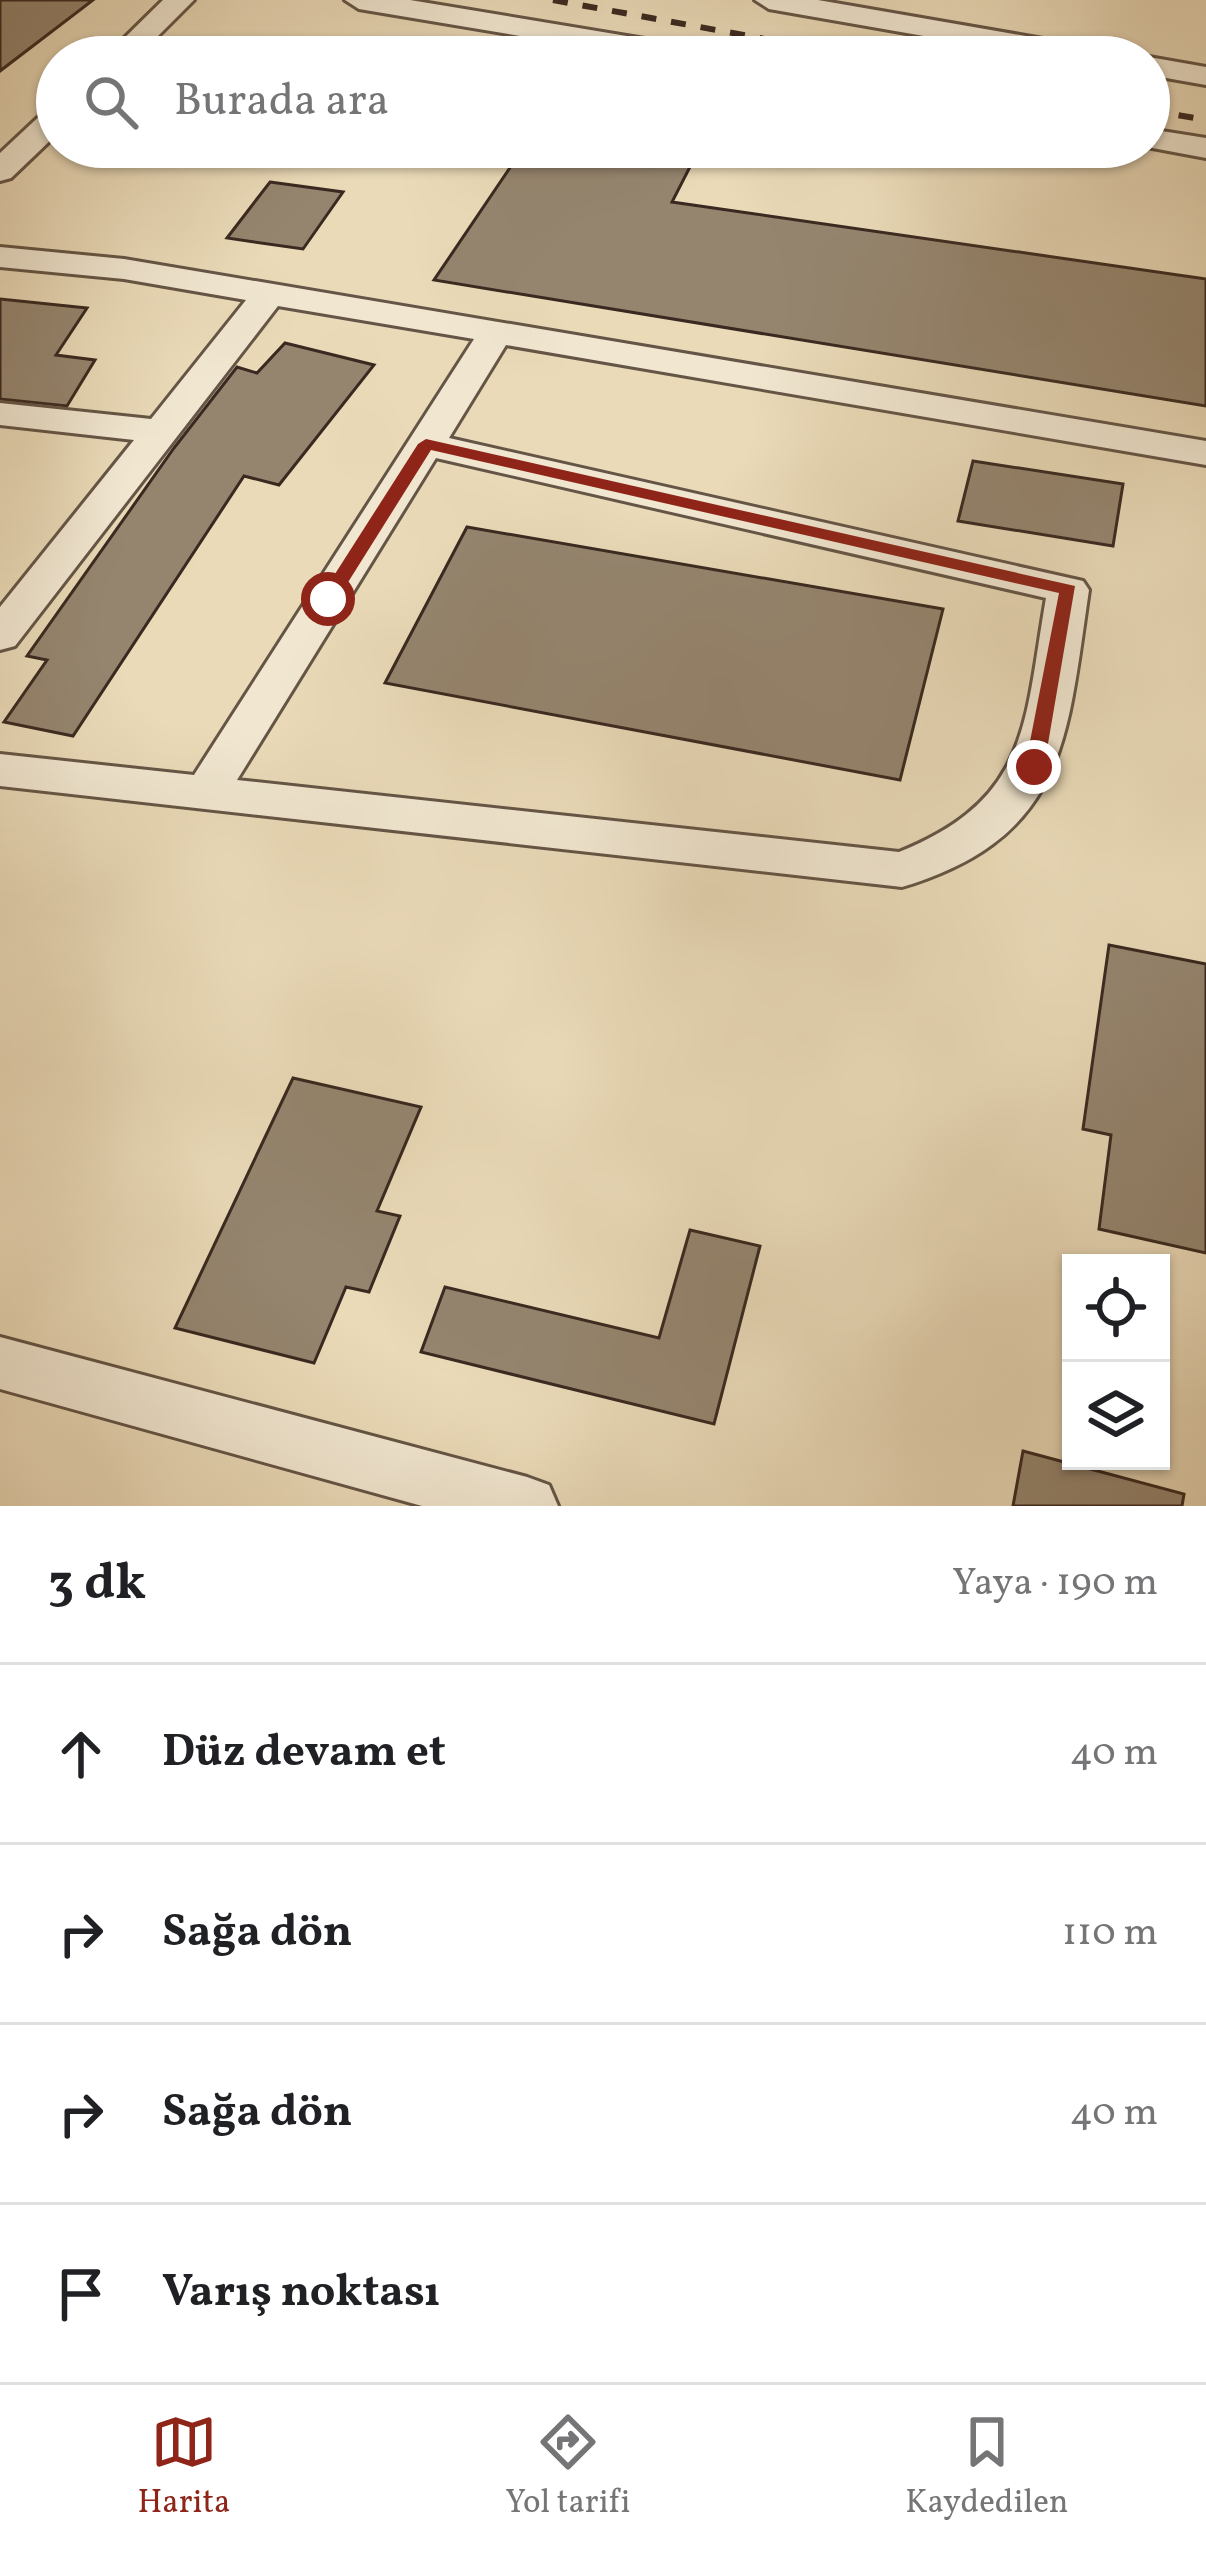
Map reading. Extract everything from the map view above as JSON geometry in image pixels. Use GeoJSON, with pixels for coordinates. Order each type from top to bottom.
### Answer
{"type":"FeatureCollection","features":[{"type":"Feature","properties":{"kind":"street"},"geometry":{"type":"LineString","coordinates":[[142,36],[180,0]]}},
{"type":"Feature","properties":{"kind":"street"},"geometry":{"type":"LineString","coordinates":[[359,0],[574,36]]}},
{"type":"Feature","properties":{"kind":"street"},"geometry":{"type":"LineString","coordinates":[[770,0],[913,12],[1010,36]]}},
{"type":"Feature","properties":{"kind":"street"},"geometry":{"type":"LineString","coordinates":[[1170,70],[1206,76]]}},
{"type":"Feature","properties":{"kind":"street"},"geometry":{"type":"LineString","coordinates":[[0,172],[36,137]]}},
{"type":"Feature","properties":{"kind":"street"},"geometry":{"type":"LineString","coordinates":[[1170,142],[1206,148]]}},
{"type":"Feature","properties":{"kind":"street"},"geometry":{"type":"LineString","coordinates":[[0,295],[15,258],[124,268],[1206,453]]}},
{"type":"Feature","properties":{"kind":"street"},"geometry":{"type":"LineString","coordinates":[[0,636],[269,294]]}},
{"type":"Feature","properties":{"kind":"street"},"geometry":{"type":"LineString","coordinates":[[206,793],[496,332]]}},
{"type":"Feature","properties":{"kind":"street"},"geometry":{"type":"LineString","coordinates":[[0,414],[161,431]]}},
{"type":"Feature","properties":{"kind":"street"},"geometry":{"type":"LineString","coordinates":[[0,770],[902,870],[970,843],[995,824],[1026,787],[1039,747],[1069,590],[426,444]]}},
{"type":"Feature","properties":{"kind":"street"},"geometry":{"type":"LineString","coordinates":[[0,1363],[527,1506]]}},
{"type":"Feature","properties":{"kind":"building"},"geometry":{"type":"Polygon","coordinates":[[[0,0],[93,0],[46,36],[36,36],[36,44],[0,71],[0,0]]]}},
{"type":"Feature","properties":{"kind":"building"},"geometry":{"type":"Polygon","coordinates":[[[510,168],[689,168],[672,202],[1206,279],[1206,406],[434,280],[510,168]]]}},
{"type":"Feature","properties":{"kind":"building"},"geometry":{"type":"Polygon","coordinates":[[[270,182],[343,192],[303,249],[227,238],[270,182]]]}},
{"type":"Feature","properties":{"kind":"building"},"geometry":{"type":"Polygon","coordinates":[[[0,299],[87,308],[56,355],[95,360],[67,406],[0,399],[0,299]]]}},
{"type":"Feature","properties":{"kind":"building"},"geometry":{"type":"Polygon","coordinates":[[[285,343],[374,365],[279,485],[244,476],[73,736],[4,722],[47,660],[27,656],[174,448],[237,367],[257,373],[285,343]]]}},
{"type":"Feature","properties":{"kind":"building"},"geometry":{"type":"Polygon","coordinates":[[[973,461],[1123,484],[1113,546],[958,521],[973,461]]]}},
{"type":"Feature","properties":{"kind":"building"},"geometry":{"type":"Polygon","coordinates":[[[467,527],[943,609],[900,780],[385,683],[467,527]]]}},
{"type":"Feature","properties":{"kind":"building"},"geometry":{"type":"Polygon","coordinates":[[[1109,945],[1206,964],[1206,1253],[1099,1229],[1111,1135],[1083,1129],[1109,945]]]}},
{"type":"Feature","properties":{"kind":"building"},"geometry":{"type":"Polygon","coordinates":[[[293,1078],[421,1107],[377,1211],[400,1216],[369,1292],[346,1287],[314,1363],[175,1328],[293,1078]]]}},
{"type":"Feature","properties":{"kind":"building"},"geometry":{"type":"Polygon","coordinates":[[[690,1230],[760,1246],[714,1424],[421,1352],[445,1287],[659,1338],[690,1230]]]}},
{"type":"Feature","properties":{"kind":"building"},"geometry":{"type":"Polygon","coordinates":[[[1023,1451],[1062,1461],[1062,1470],[1094,1470],[1184,1494],[1182,1506],[1013,1506],[1023,1451]]]}},
{"type":"Feature","properties":{"kind":"railway"},"geometry":{"type":"LineString","coordinates":[[553,0],[749,36]]}},
{"type":"Feature","properties":{"kind":"railway"},"geometry":{"type":"LineString","coordinates":[[1170,114],[1206,120]]}},
{"type":"Feature","properties":{"kind":"route"},"geometry":{"type":"LineString","coordinates":[[328,599],[426,444],[1069,590],[1034,767]]}}]}
